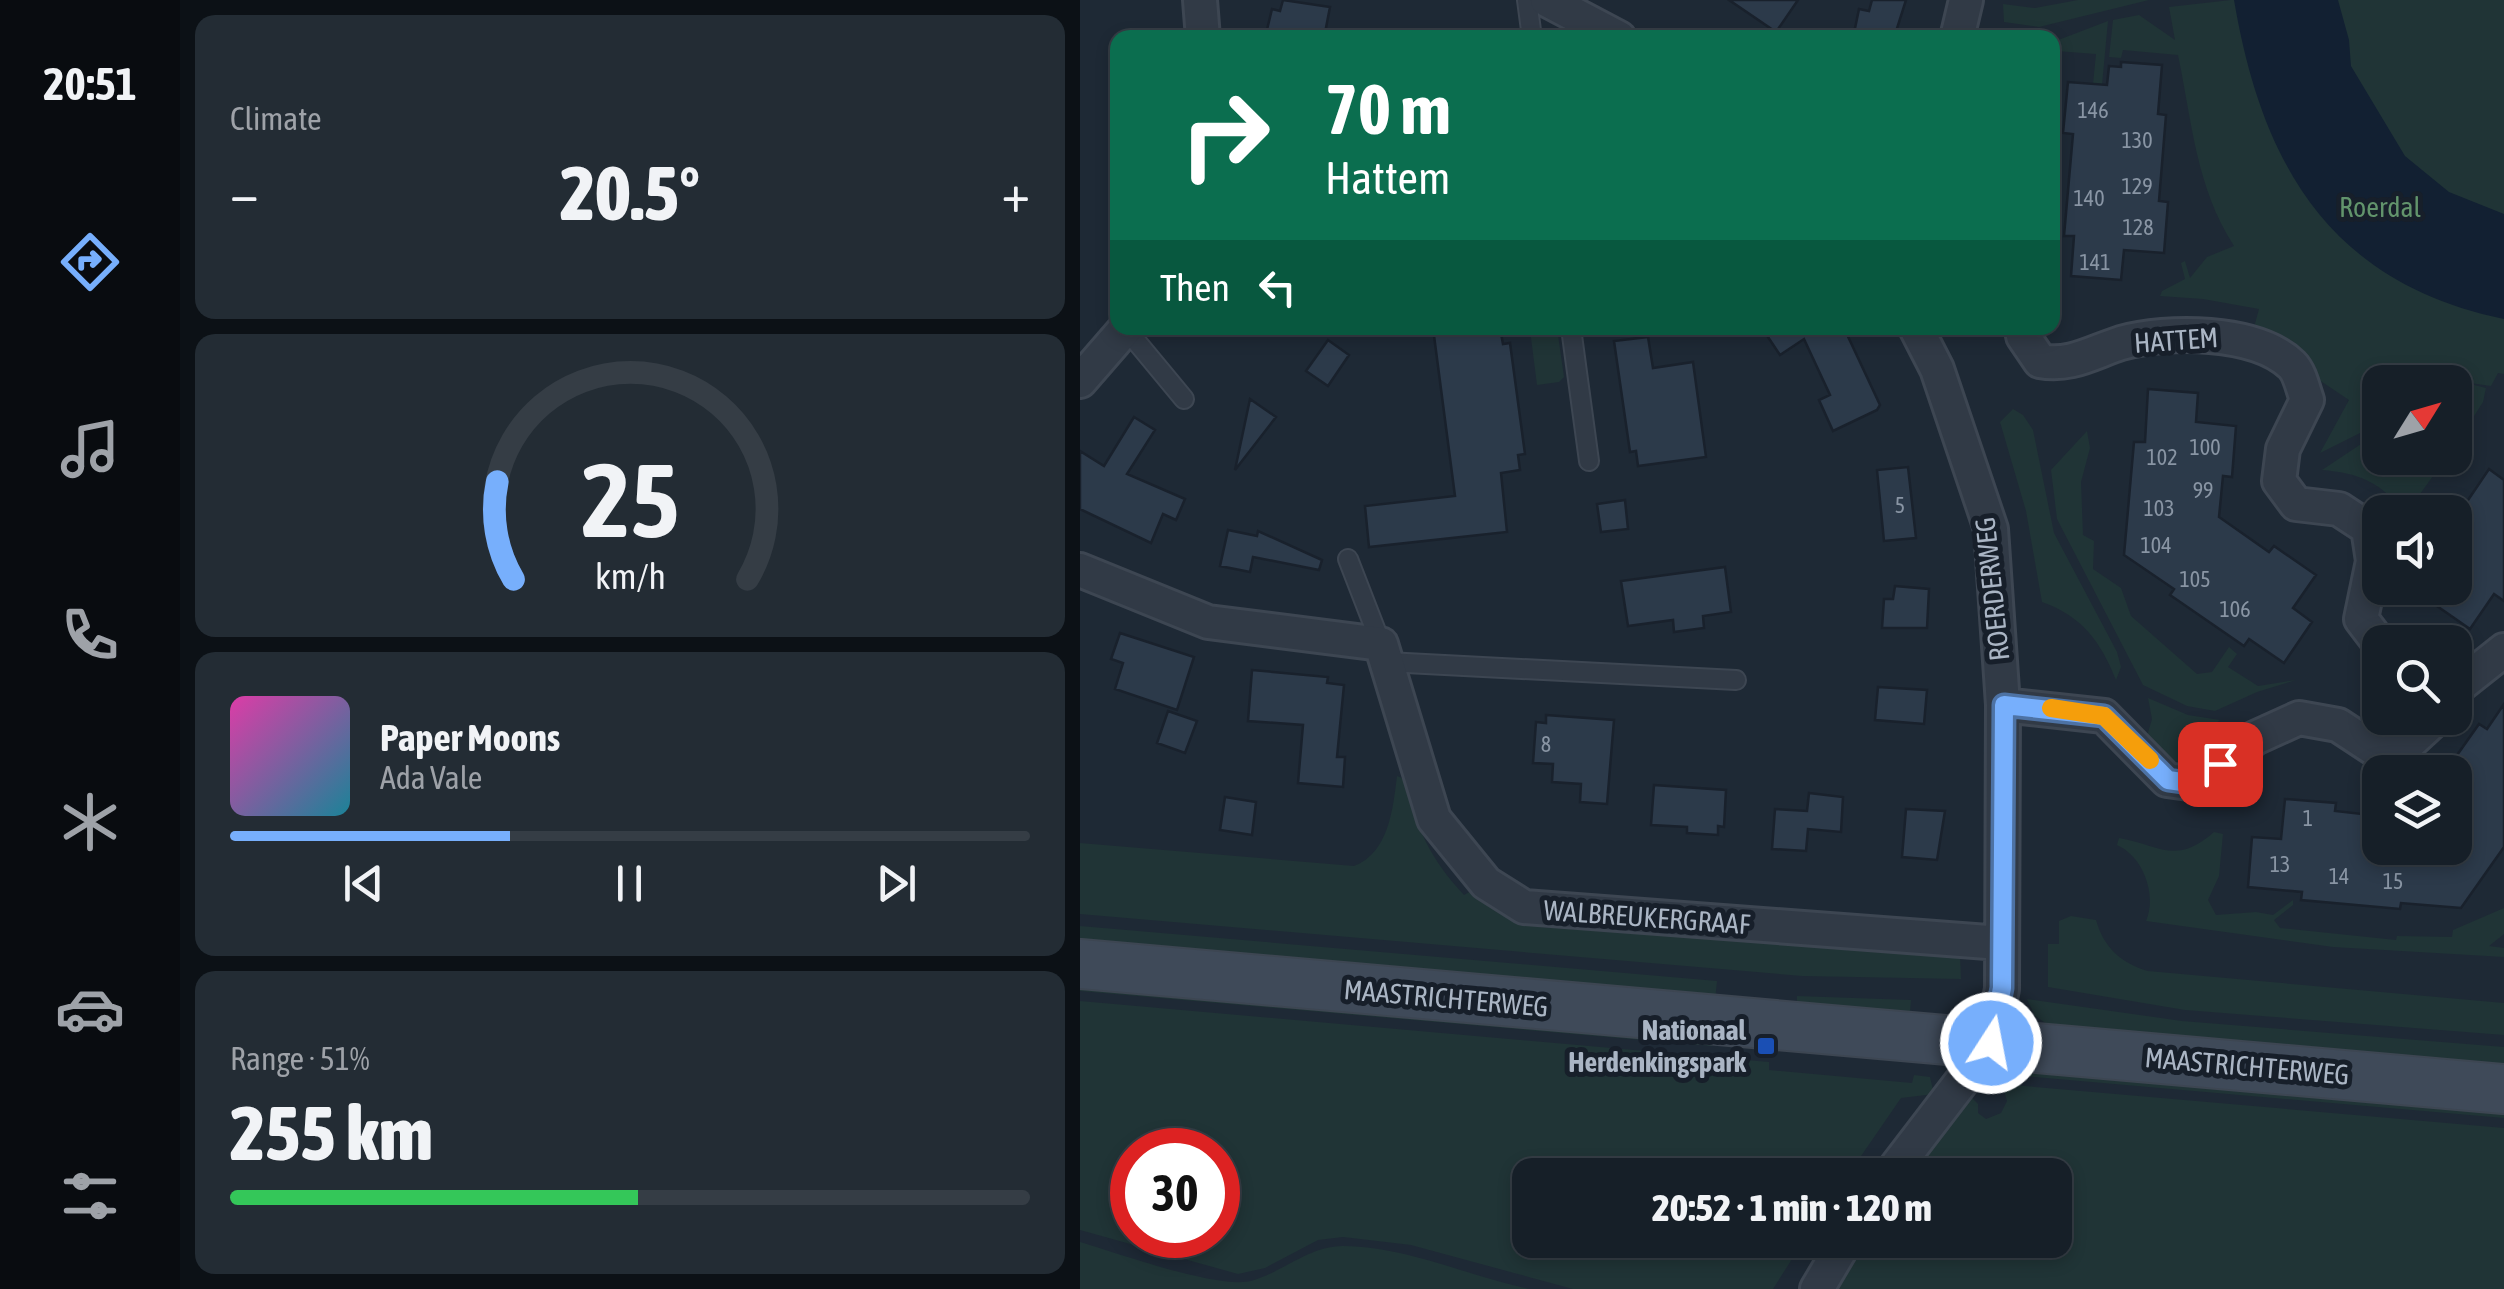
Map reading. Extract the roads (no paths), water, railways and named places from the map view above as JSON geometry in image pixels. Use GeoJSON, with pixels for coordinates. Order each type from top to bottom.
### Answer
{"type":"FeatureCollection","features":[{"type":"Feature","properties":{"kind":"main road","name":"MAASTRICHTERWEG"},"geometry":{"type":"LineString","coordinates":[[1080,964],[2504,1090]]}},
{"type":"Feature","properties":{"kind":"street"},"geometry":{"type":"LineString","coordinates":[[1200,0],[1202,30]]}},
{"type":"Feature","properties":{"kind":"street"},"geometry":{"type":"LineString","coordinates":[[1546,0],[1604,30]]}},
{"type":"Feature","properties":{"kind":"street"},"geometry":{"type":"LineString","coordinates":[[1959,30],[1966,0]]}},
{"type":"Feature","properties":{"kind":"street"},"geometry":{"type":"LineString","coordinates":[[1080,381],[1120,335]]}},
{"type":"Feature","properties":{"kind":"street","name":"ROERDERWEG"},"geometry":{"type":"LineString","coordinates":[[1920,335],[1937,369],[1991,529],[2004,705],[2002,988],[1991,1043]]}},
{"type":"Feature","properties":{"kind":"street","name":"HATTEM"},"geometry":{"type":"LineString","coordinates":[[2024,335],[2040,361],[2059,365],[2126,342],[2234,336],[2270,349],[2294,367],[2307,400],[2282,449],[2279,481],[2296,504],[2339,509],[2368,528],[2374,560],[2362,619],[2366,625]]}},
{"type":"Feature","properties":{"kind":"street"},"geometry":{"type":"LineString","coordinates":[[1080,570],[1208,622],[1384,653]]}},
{"type":"Feature","properties":{"kind":"street"},"geometry":{"type":"LineString","coordinates":[[2472,675],[2504,650]]}},
{"type":"Feature","properties":{"kind":"street","name":"WALBREUKERGRAAF"},"geometry":{"type":"LineString","coordinates":[[1384,653],[1434,819],[1486,883],[1524,907],[2001,943]]}},
{"type":"Feature","properties":{"kind":"street"},"geometry":{"type":"LineString","coordinates":[[2004,705],[2104,716],[2168,780],[2196,784],[2256,738],[2298,718],[2338,724],[2373,748],[2398,752],[2417,735]]}},
{"type":"Feature","properties":{"kind":"street"},"geometry":{"type":"LineString","coordinates":[[1903,1158],[1991,1043]]}},
{"type":"Feature","properties":{"kind":"street"},"geometry":{"type":"LineString","coordinates":[[1817,1289],[1835,1258]]}},
{"type":"Feature","properties":{"kind":"lane"},"geometry":{"type":"LineString","coordinates":[[1527,0],[1531,30]]}},
{"type":"Feature","properties":{"kind":"lane"},"geometry":{"type":"LineString","coordinates":[[1132,335],[1184,398]]}},
{"type":"Feature","properties":{"kind":"lane"},"geometry":{"type":"LineString","coordinates":[[1572,335],[1589,461]]}},
{"type":"Feature","properties":{"kind":"lane","name":"WALBREUKERGRAAF"},"geometry":{"type":"LineString","coordinates":[[1348,559],[1384,653]]}},
{"type":"Feature","properties":{"kind":"lane"},"geometry":{"type":"LineString","coordinates":[[1384,653],[1736,680]]}},
{"type":"Feature","properties":{"kind":"water"},"geometry":{"type":"Polygon","coordinates":[[[2234,0],[2338,0],[2349,40],[2351,66],[2405,156],[2449,192],[2504,214],[2504,319],[2444,302],[2392,277],[2349,246],[2314,208],[2286,164],[2264,114],[2234,0]]]}},
{"type":"Feature","properties":{"kind":"place","name":"Nationaal Herdenkingspark"},"geometry":{"type":"Point","coordinates":[1766,1046]}},
{"type":"Feature","properties":{"kind":"park label","name":"Roerdal"},"geometry":{"type":"Point","coordinates":[2380,207]}}]}
